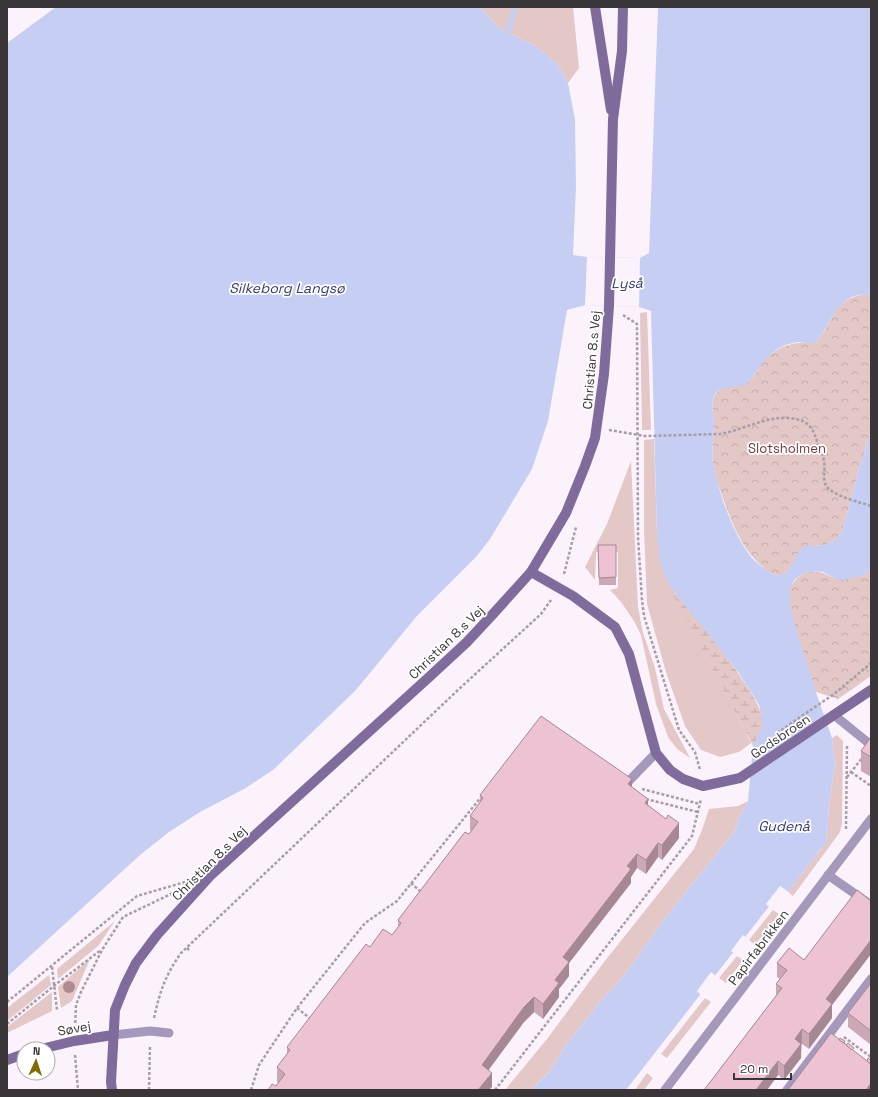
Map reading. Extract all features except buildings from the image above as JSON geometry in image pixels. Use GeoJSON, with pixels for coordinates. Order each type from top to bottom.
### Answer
{"type":"FeatureCollection","features":[{"type":"Feature","properties":{"kind":"street","name":"Christian 8.s Vej"},"geometry":{"type":"LineString","coordinates":[[595,7],[612,119]]}},
{"type":"Feature","properties":{"kind":"street","name":"Christian 8.s Vej"},"geometry":{"type":"LineString","coordinates":[[112,1090],[115,1010],[125,985],[136,964],[157,935],[211,875],[461,647],[509,598],[531,572],[566,513],[586,466],[595,438],[604,374],[609,306],[612,119],[622,50],[623,7]]}},
{"type":"Feature","properties":{"kind":"street"},"geometry":{"type":"LineString","coordinates":[[531,572],[574,596],[615,627],[629,654],[656,753],[670,770],[683,779],[703,786]]}},
{"type":"Feature","properties":{"kind":"street"},"geometry":{"type":"LineString","coordinates":[[834,715],[871,690]]}},
{"type":"Feature","properties":{"kind":"street","name":"Godsbroen"},"geometry":{"type":"LineString","coordinates":[[703,786],[740,778],[834,715]]}},
{"type":"Feature","properties":{"kind":"street","name":"Søvej"},"geometry":{"type":"LineString","coordinates":[[56,1045],[113,1035]]}},
{"type":"Feature","properties":{"kind":"lane"},"geometry":{"type":"LineString","coordinates":[[834,715],[847,725],[869,748]]}},
{"type":"Feature","properties":{"kind":"lane"},"geometry":{"type":"LineString","coordinates":[[624,786],[656,753]]}},
{"type":"Feature","properties":{"kind":"lane","name":"Papirfabrikken"},"geometry":{"type":"LineString","coordinates":[[665,1090],[871,819]]}},
{"type":"Feature","properties":{"kind":"lane"},"geometry":{"type":"LineString","coordinates":[[828,875],[871,905]]}},
{"type":"Feature","properties":{"kind":"lane"},"geometry":{"type":"LineString","coordinates":[[787,1090],[871,979]]}},
{"type":"Feature","properties":{"kind":"lane"},"geometry":{"type":"LineString","coordinates":[[113,1035],[150,1031],[169,1033]]}},
{"type":"Feature","properties":{"kind":"path"},"geometry":{"type":"LineString","coordinates":[[609,306],[637,324],[639,566],[644,616],[679,730],[695,752],[699,765]]}},
{"type":"Feature","properties":{"kind":"path"},"geometry":{"type":"LineString","coordinates":[[597,428],[645,436],[720,434],[769,420],[788,418],[804,422],[813,429],[824,462],[824,481],[828,488],[839,495],[871,506]]}},
{"type":"Feature","properties":{"kind":"path"},"geometry":{"type":"LineString","coordinates":[[149,1090],[150,1031],[160,992],[171,967],[181,953],[458,689],[541,614],[560,588]]}},
{"type":"Feature","properties":{"kind":"path"},"geometry":{"type":"LineString","coordinates":[[771,738],[834,694],[871,662]]}},
{"type":"Feature","properties":{"kind":"path"},"geometry":{"type":"LineString","coordinates":[[846,831],[847,725]]}},
{"type":"Feature","properties":{"kind":"path"},"geometry":{"type":"LineString","coordinates":[[847,777],[869,748]]}},
{"type":"Feature","properties":{"kind":"path"},"geometry":{"type":"LineString","coordinates":[[851,772],[871,786]]}},
{"type":"Feature","properties":{"kind":"path"},"geometry":{"type":"LineString","coordinates":[[624,786],[700,804]]}},
{"type":"Feature","properties":{"kind":"path"},"geometry":{"type":"LineString","coordinates":[[495,1090],[692,836],[703,786]]}},
{"type":"Feature","properties":{"kind":"path"},"geometry":{"type":"LineString","coordinates":[[251,1090],[259,1065],[297,1008],[365,923],[397,901],[486,790]]}},
{"type":"Feature","properties":{"kind":"path"},"geometry":{"type":"LineString","coordinates":[[645,799],[698,812]]}},
{"type":"Feature","properties":{"kind":"path"},"geometry":{"type":"LineString","coordinates":[[7,1002],[137,896],[211,875]]}},
{"type":"Feature","properties":{"kind":"path"},"geometry":{"type":"LineString","coordinates":[[411,883],[426,895]]}},
{"type":"Feature","properties":{"kind":"path"},"geometry":{"type":"LineString","coordinates":[[78,1090],[74,1041],[76,1005],[102,950],[123,917],[177,891]]}},
{"type":"Feature","properties":{"kind":"path"},"geometry":{"type":"LineString","coordinates":[[187,948],[190,951]]}},
{"type":"Feature","properties":{"kind":"path"},"geometry":{"type":"LineString","coordinates":[[7,1024],[55,985],[102,950]]}},
{"type":"Feature","properties":{"kind":"path"},"geometry":{"type":"LineString","coordinates":[[52,966],[57,1010]]}},
{"type":"Feature","properties":{"kind":"path"},"geometry":{"type":"LineString","coordinates":[[297,1008],[314,1022]]}},
{"type":"Feature","properties":{"kind":"path"},"geometry":{"type":"LineString","coordinates":[[834,1029],[871,1057]]}},
{"type":"Feature","properties":{"kind":"green space"},"geometry":{"type":"Polygon","coordinates":[[[480,7],[573,7],[579,68],[568,83],[558,65],[537,47],[499,28],[480,7]]]}},
{"type":"Feature","properties":{"kind":"green space","name":"Slotsholmen"},"geometry":{"type":"Polygon","coordinates":[[[865,294],[871,295],[871,434],[862,459],[842,532],[830,543],[818,546],[806,546],[798,554],[788,571],[780,575],[773,574],[767,571],[744,546],[731,520],[719,487],[712,459],[714,424],[712,405],[714,398],[718,391],[722,389],[741,384],[752,379],[766,358],[779,349],[792,344],[816,342],[840,306],[854,297],[865,294]]]}},
{"type":"Feature","properties":{"kind":"green space"},"geometry":{"type":"Polygon","coordinates":[[[647,312],[651,430],[642,430],[640,313],[647,312]]]}},
{"type":"Feature","properties":{"kind":"green space"},"geometry":{"type":"Polygon","coordinates":[[[654,439],[657,533],[672,589],[751,743],[739,752],[720,757],[701,750],[685,726],[666,672],[647,604],[644,529],[644,440],[654,439]]]}},
{"type":"Feature","properties":{"kind":"green space"},"geometry":{"type":"Polygon","coordinates":[[[631,461],[638,607],[643,633],[655,668],[664,709],[690,758],[677,749],[668,737],[656,704],[641,635],[634,621],[621,602],[610,590],[618,588],[618,552],[596,552],[595,580],[585,567],[607,524],[631,461]]]}},
{"type":"Feature","properties":{"kind":"green space"},"geometry":{"type":"Polygon","coordinates":[[[871,565],[871,676],[838,699],[816,692],[794,624],[789,598],[790,589],[794,581],[810,571],[823,573],[835,579],[869,571],[871,565]]]}},
{"type":"Feature","properties":{"kind":"green space"},"geometry":{"type":"Polygon","coordinates":[[[664,577],[725,655],[753,695],[761,712],[763,726],[753,746],[664,577]]]}},
{"type":"Feature","properties":{"kind":"green space"},"geometry":{"type":"Polygon","coordinates":[[[837,735],[843,741],[842,823],[840,832],[793,896],[788,892],[827,841],[829,804],[835,764],[832,738],[837,735]]]}},
{"type":"Feature","properties":{"kind":"green space"},"geometry":{"type":"Polygon","coordinates":[[[748,801],[738,820],[735,831],[662,922],[623,977],[599,1003],[566,1045],[549,1072],[531,1090],[505,1090],[547,1039],[604,962],[694,849],[709,809],[738,806],[748,801]]]}},
{"type":"Feature","properties":{"kind":"green space"},"geometry":{"type":"Polygon","coordinates":[[[773,910],[779,914],[755,945],[749,940],[773,910]]]}},
{"type":"Feature","properties":{"kind":"green space"},"geometry":{"type":"Polygon","coordinates":[[[115,921],[98,946],[58,979],[57,969],[115,921]]]}},
{"type":"Feature","properties":{"kind":"green space"},"geometry":{"type":"Polygon","coordinates":[[[737,956],[743,960],[726,983],[719,978],[737,956]]]}},
{"type":"Feature","properties":{"kind":"green space"},"geometry":{"type":"Polygon","coordinates":[[[90,959],[72,1001],[61,1008],[58,987],[90,959]]]}},
{"type":"Feature","properties":{"kind":"green space"},"geometry":{"type":"Polygon","coordinates":[[[49,975],[51,985],[7,1021],[7,1008],[49,975]]]}},
{"type":"Feature","properties":{"kind":"green space"},"geometry":{"type":"Polygon","coordinates":[[[52,992],[52,1011],[7,1033],[7,1027],[52,992]]]}},
{"type":"Feature","properties":{"kind":"green space"},"geometry":{"type":"Polygon","coordinates":[[[705,998],[711,1002],[667,1058],[661,1054],[705,998]]]}},
{"type":"Feature","properties":{"kind":"green space"},"geometry":{"type":"Polygon","coordinates":[[[647,1073],[653,1078],[644,1090],[635,1090],[647,1073]]]}},
{"type":"Feature","properties":{"kind":"water","name":"Silkeborg Langsø"},"geometry":{"type":"Polygon","coordinates":[[[56,7],[480,7],[499,28],[537,47],[558,65],[568,83],[575,119],[576,187],[573,255],[587,257],[640,258],[649,253],[658,7],[871,7],[871,295],[851,297],[838,309],[816,342],[797,342],[781,347],[765,360],[753,378],[746,384],[718,391],[715,394],[712,405],[714,424],[712,453],[713,463],[723,501],[734,528],[747,551],[754,560],[769,572],[776,575],[784,574],[788,571],[799,551],[803,547],[830,543],[842,532],[862,459],[871,434],[871,565],[869,571],[864,575],[844,580],[835,579],[823,572],[814,571],[804,573],[794,580],[790,590],[790,604],[796,629],[832,738],[835,764],[829,804],[827,841],[788,892],[781,891],[626,1090],[531,1090],[549,1072],[566,1045],[599,1003],[623,977],[662,922],[735,831],[738,820],[748,801],[753,746],[763,724],[759,705],[739,673],[672,589],[664,575],[659,555],[657,533],[651,311],[639,307],[586,305],[567,310],[548,421],[532,469],[490,539],[476,557],[416,617],[356,690],[273,770],[244,789],[200,812],[169,832],[140,855],[7,977],[7,43],[56,7]]]}},
{"type":"Feature","properties":{"kind":"pier"},"geometry":{"type":"Polygon","coordinates":[[[587,257],[640,258],[639,307],[585,305],[587,257]]]}},
{"type":"Feature","properties":{"kind":"pier"},"geometry":{"type":"Polygon","coordinates":[[[780,886],[790,893],[782,893],[770,908],[766,904],[780,886]]]}},
{"type":"Feature","properties":{"kind":"pier"},"geometry":{"type":"Polygon","coordinates":[[[743,935],[748,939],[735,954],[731,951],[743,935]]]}},
{"type":"Feature","properties":{"kind":"pier"},"geometry":{"type":"Polygon","coordinates":[[[711,972],[717,977],[702,996],[697,991],[711,972]]]}},
{"type":"Feature","properties":{"kind":"waterway"},"geometry":{"type":"LineString","coordinates":[[508,32],[515,7]]}},
{"type":"Feature","properties":{"kind":"water label","name":"Lyså"},"geometry":{"type":"Point","coordinates":[627,283]}},
{"type":"Feature","properties":{"kind":"water label","name":"Gudenå"},"geometry":{"type":"Point","coordinates":[784,826]}}]}
